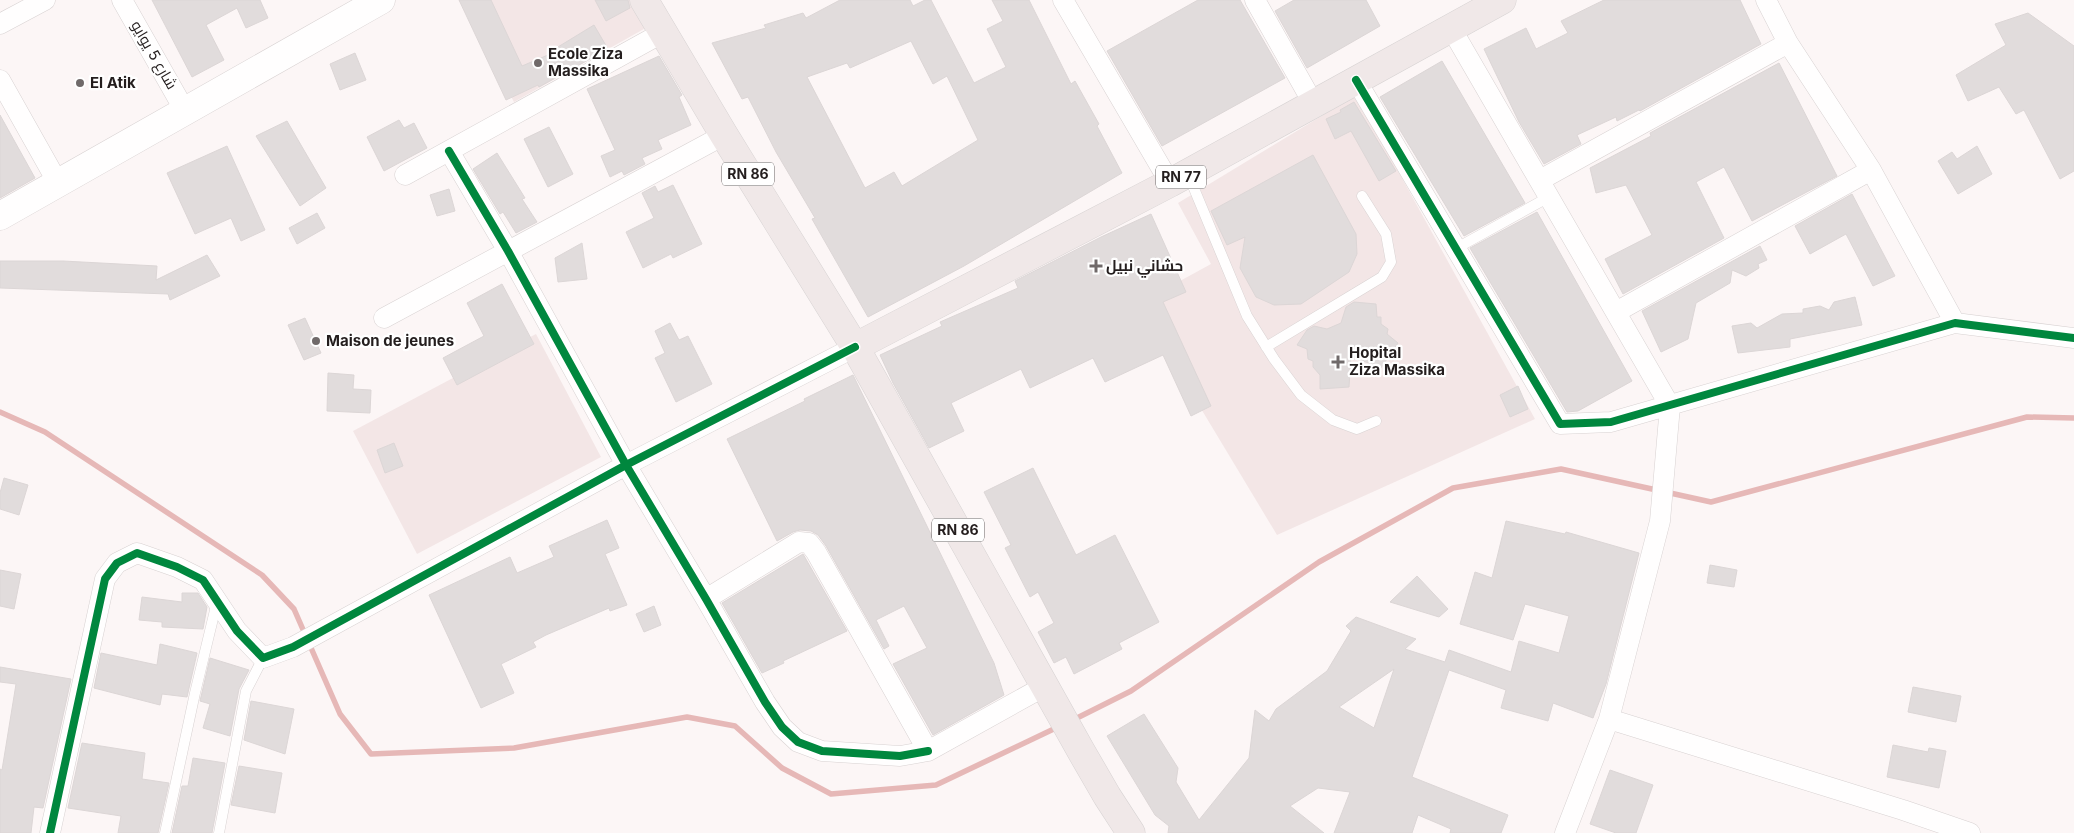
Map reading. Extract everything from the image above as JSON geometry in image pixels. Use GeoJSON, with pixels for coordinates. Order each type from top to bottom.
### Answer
{"type":"FeatureCollection","features":[{"type":"Feature","properties":{"kind":"main road"},"geometry":{"type":"LineString","coordinates":[[0,216],[381,0]]}},
{"type":"Feature","properties":{"kind":"main road","name":"RN 86"},"geometry":{"type":"LineString","coordinates":[[644,0],[724,135],[855,347],[1081,751],[1131,833]]}},
{"type":"Feature","properties":{"kind":"main road","name":"RN 77"},"geometry":{"type":"LineString","coordinates":[[855,347],[1179,178],[1502,0]]}},
{"type":"Feature","properties":{"kind":"street"},"geometry":{"type":"LineString","coordinates":[[0,24],[45,0]]}},
{"type":"Feature","properties":{"kind":"street","name":"شارع 5 يوايو"},"geometry":{"type":"LineString","coordinates":[[122,0],[185,111]]}},
{"type":"Feature","properties":{"kind":"street"},"geometry":{"type":"LineString","coordinates":[[1063,0],[1179,178]]}},
{"type":"Feature","properties":{"kind":"street"},"geometry":{"type":"LineString","coordinates":[[1254,0],[1313,103]]}},
{"type":"Feature","properties":{"kind":"street"},"geometry":{"type":"LineString","coordinates":[[1766,0],[1788,43],[1871,170],[1955,323]]}},
{"type":"Feature","properties":{"kind":"street"},"geometry":{"type":"LineString","coordinates":[[1451,28],[1670,406],[1660,521],[1609,720],[1565,833]]}},
{"type":"Feature","properties":{"kind":"street"},"geometry":{"type":"LineString","coordinates":[[405,175],[662,33]]}},
{"type":"Feature","properties":{"kind":"street"},"geometry":{"type":"LineString","coordinates":[[1545,189],[1788,43]]}},
{"type":"Feature","properties":{"kind":"street"},"geometry":{"type":"LineString","coordinates":[[0,80],[58,183]]}},
{"type":"Feature","properties":{"kind":"street"},"geometry":{"type":"LineString","coordinates":[[1356,80],[1560,424],[1611,422],[1955,323],[2074,338]]}},
{"type":"Feature","properties":{"kind":"street"},"geometry":{"type":"LineString","coordinates":[[384,318],[724,135]]}},
{"type":"Feature","properties":{"kind":"street"},"geometry":{"type":"LineString","coordinates":[[449,151],[508,251],[626,465],[765,702],[782,727],[798,742],[822,751],[900,756],[928,751],[1045,686]]}},
{"type":"Feature","properties":{"kind":"street"},"geometry":{"type":"LineString","coordinates":[[1616,312],[1871,170]]}},
{"type":"Feature","properties":{"kind":"street"},"geometry":{"type":"LineString","coordinates":[[50,833],[105,579],[116,563],[137,553],[177,567],[203,580],[237,631],[263,658],[292,646],[334,624],[626,465],[855,347]]}},
{"type":"Feature","properties":{"kind":"street"},"geometry":{"type":"LineString","coordinates":[[706,599],[799,542],[809,543],[816,552],[928,751]]}},
{"type":"Feature","properties":{"kind":"street"},"geometry":{"type":"LineString","coordinates":[[1609,720],[1903,810],[1970,833]]}},
{"type":"Feature","properties":{"kind":"lane"},"geometry":{"type":"LineString","coordinates":[[1179,178],[1247,316],[1301,395],[1333,420],[1357,429],[1376,421]]}},
{"type":"Feature","properties":{"kind":"lane"},"geometry":{"type":"LineString","coordinates":[[1456,249],[1545,189]]}},
{"type":"Feature","properties":{"kind":"lane"},"geometry":{"type":"LineString","coordinates":[[1266,346],[1382,277],[1391,262],[1386,234],[1362,196]]}},
{"type":"Feature","properties":{"kind":"lane"},"geometry":{"type":"LineString","coordinates":[[165,833],[217,601]]}},
{"type":"Feature","properties":{"kind":"lane"},"geometry":{"type":"LineString","coordinates":[[219,833],[246,691],[263,658]]}},
{"type":"Feature","properties":{"kind":"shaded area","name":"Ecole Ziza Massika"},"geometry":{"type":"Polygon","coordinates":[[[459,0],[636,0],[651,25],[514,102],[459,0]]]}},
{"type":"Feature","properties":{"kind":"shaded area","name":"Hopital Ziza Massika"},"geometry":{"type":"Polygon","coordinates":[[[1356,95],[1535,419],[1277,535],[1138,304],[1211,264],[1178,203],[1356,95]]]}},
{"type":"Feature","properties":{"kind":"shaded area"},"geometry":{"type":"Polygon","coordinates":[[[536,334],[601,457],[417,554],[353,431],[536,334]]]}},
{"type":"Feature","properties":{"kind":"building"},"geometry":{"type":"Polygon","coordinates":[[[152,0],[260,0],[268,18],[246,28],[237,8],[206,25],[224,60],[192,77],[152,0]]]}},
{"type":"Feature","properties":{"kind":"building"},"geometry":{"type":"Polygon","coordinates":[[[459,0],[491,0],[522,66],[555,52],[553,50],[594,25],[608,49],[539,87],[538,85],[506,100],[459,0]]]}},
{"type":"Feature","properties":{"kind":"building"},"geometry":{"type":"Polygon","coordinates":[[[595,0],[628,0],[630,8],[606,21],[595,0]]]}},
{"type":"Feature","properties":{"kind":"building"},"geometry":{"type":"Polygon","coordinates":[[[840,0],[910,0],[913,6],[925,0],[931,0],[974,83],[1006,67],[987,29],[1003,21],[992,0],[1029,0],[1071,84],[1075,81],[1099,124],[1097,126],[1122,173],[964,266],[868,317],[812,219],[815,218],[776,152],[748,97],[742,99],[712,43],[766,28],[764,25],[803,13],[806,18],[840,0]],[[911,41],[850,68],[847,63],[807,77],[865,188],[894,172],[902,186],[978,140],[947,76],[933,84],[911,41]]]}},
{"type":"Feature","properties":{"kind":"building"},"geometry":{"type":"Polygon","coordinates":[[[1198,0],[1240,0],[1285,78],[1162,146],[1107,51],[1198,0]]]}},
{"type":"Feature","properties":{"kind":"building"},"geometry":{"type":"Polygon","coordinates":[[[1294,0],[1366,0],[1380,26],[1307,68],[1275,11],[1294,0]]]}},
{"type":"Feature","properties":{"kind":"building"},"geometry":{"type":"Polygon","coordinates":[[[1604,0],[1740,0],[1761,44],[1640,111],[1617,121],[1616,117],[1577,135],[1581,144],[1544,164],[1519,122],[1484,49],[1526,28],[1536,49],[1568,33],[1561,21],[1604,0]]]}},
{"type":"Feature","properties":{"kind":"building"},"geometry":{"type":"Polygon","coordinates":[[[2028,13],[2074,46],[2074,171],[2060,179],[2024,110],[2016,114],[1999,87],[1968,101],[1956,75],[2006,45],[1995,24],[2028,13]]]}},
{"type":"Feature","properties":{"kind":"building"},"geometry":{"type":"Polygon","coordinates":[[[355,53],[366,80],[340,90],[330,64],[355,53]]]}},
{"type":"Feature","properties":{"kind":"building"},"geometry":{"type":"Polygon","coordinates":[[[659,56],[682,95],[679,97],[691,125],[658,140],[662,149],[642,158],[645,164],[624,175],[622,171],[610,177],[601,156],[615,150],[587,89],[659,56]]]}},
{"type":"Feature","properties":{"kind":"building"},"geometry":{"type":"Polygon","coordinates":[[[1442,61],[1525,203],[1464,236],[1380,97],[1442,61]]]}},
{"type":"Feature","properties":{"kind":"building"},"geometry":{"type":"Polygon","coordinates":[[[1779,63],[1837,176],[1752,221],[1724,167],[1696,182],[1724,238],[1623,294],[1605,259],[1652,235],[1626,185],[1596,193],[1590,168],[1651,136],[1650,133],[1779,63]]]}},
{"type":"Feature","properties":{"kind":"building"},"geometry":{"type":"Polygon","coordinates":[[[1354,102],[1396,171],[1379,181],[1351,131],[1335,139],[1326,119],[1341,112],[1340,110],[1354,102]]]}},
{"type":"Feature","properties":{"kind":"building"},"geometry":{"type":"Polygon","coordinates":[[[0,115],[35,178],[0,198],[0,115]]]}},
{"type":"Feature","properties":{"kind":"building"},"geometry":{"type":"Polygon","coordinates":[[[399,120],[404,128],[414,123],[427,148],[384,171],[367,137],[399,120]]]}},
{"type":"Feature","properties":{"kind":"building"},"geometry":{"type":"Polygon","coordinates":[[[287,121],[326,188],[300,206],[256,136],[287,121]]]}},
{"type":"Feature","properties":{"kind":"building"},"geometry":{"type":"Polygon","coordinates":[[[549,127],[573,174],[548,187],[524,139],[549,127]]]}},
{"type":"Feature","properties":{"kind":"building"},"geometry":{"type":"Polygon","coordinates":[[[227,146],[265,230],[241,241],[231,218],[195,234],[167,173],[227,146]]]}},
{"type":"Feature","properties":{"kind":"building"},"geometry":{"type":"Polygon","coordinates":[[[1977,146],[1992,174],[1958,194],[1938,161],[1952,152],[1957,159],[1977,146]]]}},
{"type":"Feature","properties":{"kind":"building"},"geometry":{"type":"Polygon","coordinates":[[[497,153],[525,198],[522,199],[537,222],[516,233],[503,212],[500,214],[473,169],[497,153]]]}},
{"type":"Feature","properties":{"kind":"building"},"geometry":{"type":"Polygon","coordinates":[[[1313,155],[1356,234],[1357,254],[1349,272],[1301,304],[1274,305],[1256,297],[1240,268],[1245,237],[1227,245],[1211,211],[1313,155]]]}},
{"type":"Feature","properties":{"kind":"building"},"geometry":{"type":"Polygon","coordinates":[[[673,185],[702,244],[673,258],[671,254],[643,268],[626,232],[654,218],[642,193],[655,186],[658,192],[673,185]]]}},
{"type":"Feature","properties":{"kind":"building"},"geometry":{"type":"Polygon","coordinates":[[[449,189],[455,211],[437,216],[430,195],[449,189]]]}},
{"type":"Feature","properties":{"kind":"building"},"geometry":{"type":"Polygon","coordinates":[[[1852,194],[1895,276],[1873,286],[1846,234],[1810,254],[1795,226],[1852,194]]]}},
{"type":"Feature","properties":{"kind":"building"},"geometry":{"type":"Polygon","coordinates":[[[1537,212],[1632,381],[1578,411],[1567,412],[1470,248],[1537,212]]]}},
{"type":"Feature","properties":{"kind":"building"},"geometry":{"type":"Polygon","coordinates":[[[317,213],[325,228],[297,244],[289,228],[317,213]]]}},
{"type":"Feature","properties":{"kind":"building"},"geometry":{"type":"Polygon","coordinates":[[[1151,214],[1186,292],[1163,302],[1211,406],[1191,416],[1163,355],[1105,382],[1093,358],[1030,388],[1021,369],[951,403],[964,431],[929,448],[893,383],[880,355],[942,326],[940,322],[1018,288],[1015,281],[1151,214]]]}},
{"type":"Feature","properties":{"kind":"building"},"geometry":{"type":"Polygon","coordinates":[[[582,243],[587,279],[558,282],[555,258],[582,243]]]}},
{"type":"Feature","properties":{"kind":"building"},"geometry":{"type":"Polygon","coordinates":[[[1760,246],[1767,260],[1758,264],[1759,268],[1746,276],[1732,270],[1730,283],[1696,303],[1688,339],[1661,352],[1642,311],[1760,246]]]}},
{"type":"Feature","properties":{"kind":"building"},"geometry":{"type":"Polygon","coordinates":[[[207,255],[220,276],[170,300],[168,294],[0,288],[0,261],[63,261],[157,266],[156,280],[207,255]]]}},
{"type":"Feature","properties":{"kind":"building"},"geometry":{"type":"Polygon","coordinates":[[[502,284],[534,344],[457,385],[443,358],[484,336],[467,303],[502,284]]]}},
{"type":"Feature","properties":{"kind":"building"},"geometry":{"type":"Polygon","coordinates":[[[1855,297],[1862,325],[1790,339],[1790,347],[1738,353],[1732,326],[1751,323],[1757,328],[1782,314],[1803,313],[1803,309],[1820,306],[1829,310],[1834,302],[1855,297]]]}},
{"type":"Feature","properties":{"kind":"building"},"geometry":{"type":"Polygon","coordinates":[[[1354,302],[1376,304],[1377,317],[1381,317],[1381,324],[1388,329],[1387,334],[1398,343],[1381,368],[1351,356],[1349,387],[1320,389],[1320,375],[1313,367],[1313,361],[1308,359],[1307,349],[1297,345],[1307,330],[1314,326],[1327,329],[1341,323],[1346,307],[1354,302]]]}},
{"type":"Feature","properties":{"kind":"building"},"geometry":{"type":"Polygon","coordinates":[[[305,318],[321,353],[304,360],[288,325],[305,318]]]}},
{"type":"Feature","properties":{"kind":"building"},"geometry":{"type":"Polygon","coordinates":[[[670,323],[679,340],[688,336],[712,384],[676,402],[655,358],[665,353],[655,331],[670,323]]]}},
{"type":"Feature","properties":{"kind":"building"},"geometry":{"type":"Polygon","coordinates":[[[328,373],[354,375],[353,389],[371,390],[370,413],[327,411],[328,373]]]}},
{"type":"Feature","properties":{"kind":"building"},"geometry":{"type":"Polygon","coordinates":[[[853,375],[994,663],[1004,695],[933,735],[893,664],[927,648],[904,606],[876,620],[889,646],[884,649],[818,535],[811,531],[800,530],[777,541],[727,439],[853,375]]]}},
{"type":"Feature","properties":{"kind":"building"},"geometry":{"type":"Polygon","coordinates":[[[1518,386],[1528,409],[1510,417],[1500,395],[1518,386]]]}},
{"type":"Feature","properties":{"kind":"building"},"geometry":{"type":"Polygon","coordinates":[[[394,443],[403,466],[385,473],[377,450],[394,443]]]}},
{"type":"Feature","properties":{"kind":"building"},"geometry":{"type":"Polygon","coordinates":[[[1033,468],[1076,555],[1115,535],[1159,622],[1119,643],[1122,649],[1074,674],[1066,657],[1054,663],[1038,632],[1054,623],[1038,592],[1030,597],[1005,548],[1011,545],[984,492],[1033,468]]]}},
{"type":"Feature","properties":{"kind":"building"},"geometry":{"type":"Polygon","coordinates":[[[4,478],[28,485],[19,515],[0,509],[0,493],[4,478]]]}},
{"type":"Feature","properties":{"kind":"building"},"geometry":{"type":"Polygon","coordinates":[[[607,520],[619,548],[605,554],[627,605],[610,611],[609,608],[546,635],[533,642],[536,647],[501,664],[514,693],[481,708],[429,595],[510,557],[517,573],[554,557],[549,546],[607,520]]]}},
{"type":"Feature","properties":{"kind":"building"},"geometry":{"type":"Polygon","coordinates":[[[1506,521],[1565,534],[1566,532],[1639,553],[1606,684],[1593,718],[1553,703],[1548,721],[1501,708],[1506,690],[1449,670],[1412,777],[1508,815],[1501,833],[1450,833],[1451,829],[1418,815],[1412,833],[1334,833],[1350,792],[1318,788],[1290,806],[1324,833],[1168,833],[1169,826],[1155,815],[1107,736],[1144,714],[1178,768],[1176,782],[1199,820],[1249,758],[1255,710],[1269,721],[1276,709],[1327,671],[1351,631],[1346,626],[1356,617],[1416,639],[1405,649],[1445,662],[1449,650],[1511,672],[1519,641],[1559,653],[1569,616],[1525,604],[1513,640],[1460,624],[1475,572],[1492,578],[1506,521]],[[1394,669],[1339,707],[1374,728],[1394,669]]]}},
{"type":"Feature","properties":{"kind":"building"},"geometry":{"type":"Polygon","coordinates":[[[803,554],[847,631],[762,673],[722,603],[803,554]]]}},
{"type":"Feature","properties":{"kind":"building"},"geometry":{"type":"Polygon","coordinates":[[[1710,565],[1737,570],[1734,587],[1707,583],[1710,565]]]}},
{"type":"Feature","properties":{"kind":"building"},"geometry":{"type":"Polygon","coordinates":[[[0,570],[21,574],[14,609],[0,606],[0,570]]]}},
{"type":"Feature","properties":{"kind":"building"},"geometry":{"type":"Polygon","coordinates":[[[1417,576],[1448,609],[1439,617],[1390,602],[1417,576]]]}},
{"type":"Feature","properties":{"kind":"building"},"geometry":{"type":"Polygon","coordinates":[[[182,593],[198,593],[207,607],[203,629],[162,627],[162,622],[139,620],[142,597],[182,602],[182,593]]]}},
{"type":"Feature","properties":{"kind":"building"},"geometry":{"type":"Polygon","coordinates":[[[654,606],[661,625],[644,632],[636,614],[654,606]]]}},
{"type":"Feature","properties":{"kind":"building"},"geometry":{"type":"Polygon","coordinates":[[[160,644],[197,653],[187,697],[162,694],[160,705],[94,688],[101,653],[157,665],[160,644]]]}},
{"type":"Feature","properties":{"kind":"building"},"geometry":{"type":"Polygon","coordinates":[[[210,658],[249,670],[239,689],[230,736],[203,728],[210,704],[200,701],[210,658]]]}},
{"type":"Feature","properties":{"kind":"building"},"geometry":{"type":"Polygon","coordinates":[[[0,667],[71,679],[43,808],[34,807],[31,833],[0,833],[0,769],[2,770],[16,684],[0,682],[0,667]]]}},
{"type":"Feature","properties":{"kind":"building"},"geometry":{"type":"Polygon","coordinates":[[[1913,687],[1961,696],[1956,722],[1908,712],[1913,687]]]}},
{"type":"Feature","properties":{"kind":"building"},"geometry":{"type":"Polygon","coordinates":[[[251,701],[294,709],[285,754],[244,740],[251,701]]]}},
{"type":"Feature","properties":{"kind":"building"},"geometry":{"type":"Polygon","coordinates":[[[82,743],[145,753],[142,779],[169,783],[158,833],[118,833],[121,816],[68,808],[82,743]]]}},
{"type":"Feature","properties":{"kind":"building"},"geometry":{"type":"Polygon","coordinates":[[[1893,745],[1928,752],[1929,748],[1946,751],[1939,788],[1887,777],[1893,745]]]}},
{"type":"Feature","properties":{"kind":"building"},"geometry":{"type":"Polygon","coordinates":[[[193,758],[225,763],[212,833],[172,833],[182,786],[188,786],[193,758]]]}},
{"type":"Feature","properties":{"kind":"building"},"geometry":{"type":"Polygon","coordinates":[[[239,766],[282,773],[275,813],[231,805],[239,766]]]}},
{"type":"Feature","properties":{"kind":"building"},"geometry":{"type":"Polygon","coordinates":[[[1610,770],[1653,785],[1636,833],[1616,833],[1590,824],[1610,770]]]}},
{"type":"Feature","properties":{"kind":"waterway"},"geometry":{"type":"LineString","coordinates":[[0,412],[45,432],[262,575],[294,609],[340,714],[371,754],[514,748],[687,717],[735,726],[782,768],[831,794],[936,785],[1060,726]]}},
{"type":"Feature","properties":{"kind":"waterway"},"geometry":{"type":"LineString","coordinates":[[1073,720],[1131,691],[1319,562],[1453,488],[1561,469],[1711,502],[2027,417],[2074,418]]}},
{"type":"Feature","properties":{"kind":"cycle path"},"geometry":{"type":"LineString","coordinates":[[1356,80],[1560,424],[1611,422],[1955,323],[2074,338]]}},
{"type":"Feature","properties":{"kind":"cycle path"},"geometry":{"type":"LineString","coordinates":[[449,151],[508,251],[626,465],[765,702],[782,727],[798,742],[822,751],[900,756],[928,751]]}},
{"type":"Feature","properties":{"kind":"cycle path"},"geometry":{"type":"LineString","coordinates":[[50,833],[105,579],[117,563],[137,553],[177,567],[203,580],[237,631],[263,658],[293,647],[626,465],[855,347]]}},
{"type":"Feature","properties":{"kind":"place","name":"Ecole Ziza Massika"},"geometry":{"type":"Point","coordinates":[538,63]}},
{"type":"Feature","properties":{"kind":"place","name":"El Atik"},"geometry":{"type":"Point","coordinates":[80,83]}},
{"type":"Feature","properties":{"kind":"place","name":"حشاني نبيل"},"geometry":{"type":"Point","coordinates":[1096,266]}},
{"type":"Feature","properties":{"kind":"place","name":"Maison de jeunes"},"geometry":{"type":"Point","coordinates":[316,341]}},
{"type":"Feature","properties":{"kind":"place","name":"Hopital Ziza Massika"},"geometry":{"type":"Point","coordinates":[1338,362]}}]}
